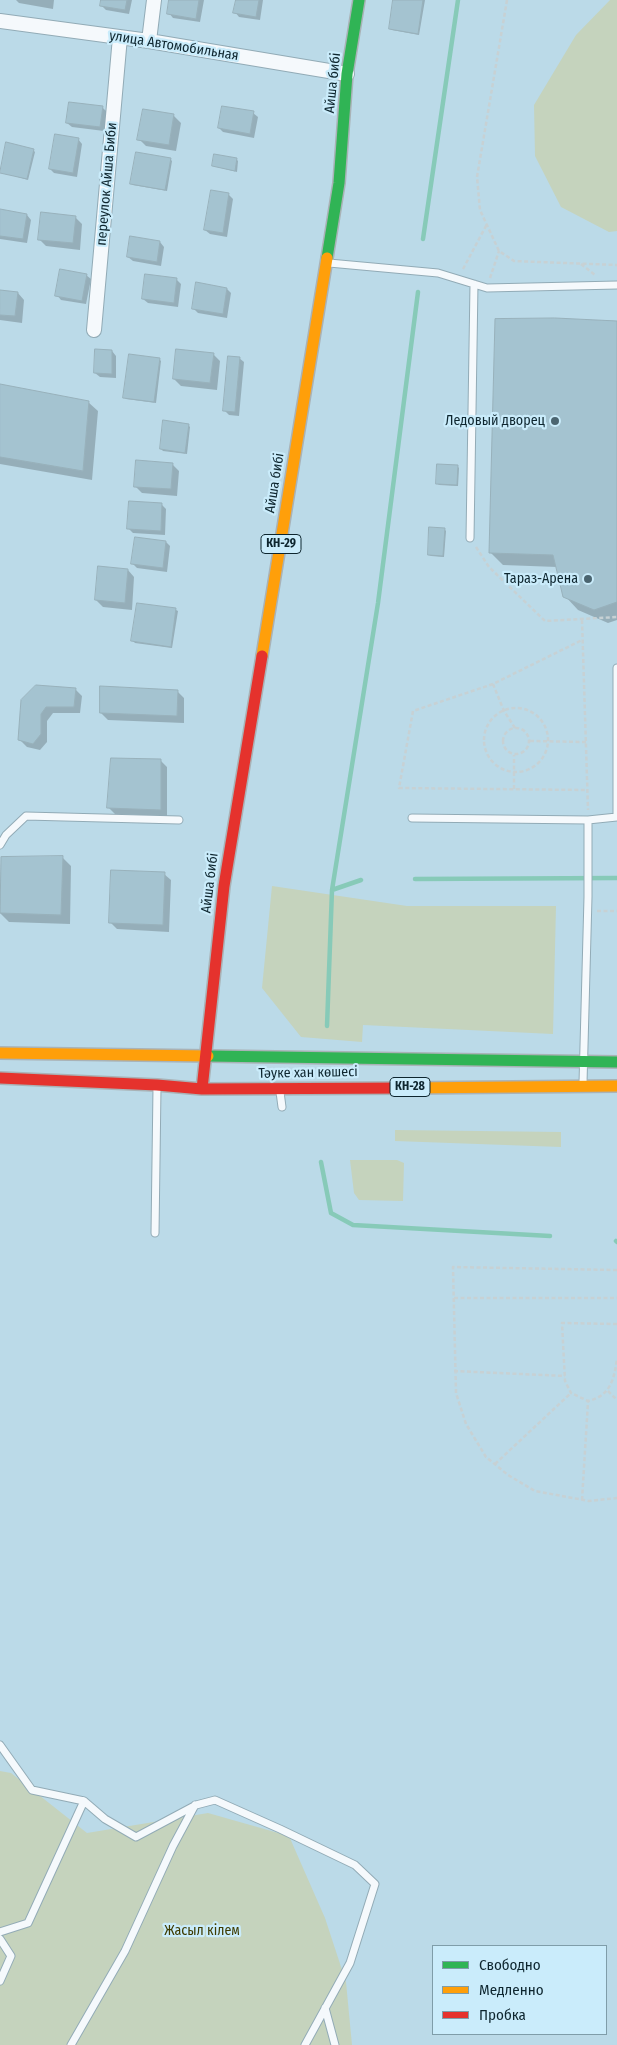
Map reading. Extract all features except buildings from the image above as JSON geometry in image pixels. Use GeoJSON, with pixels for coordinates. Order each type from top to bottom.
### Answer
{"type":"FeatureCollection","features":[{"type":"Feature","properties":{"kind":"main road","name":"Айша бибі"},"geometry":{"type":"LineString","coordinates":[[202,1089],[224,886],[339,183],[347,74],[359,0]]}},
{"type":"Feature","properties":{"kind":"main road","name":"Тәуке хан көшесі"},"geometry":{"type":"LineString","coordinates":[[0,1054],[617,1062]]}},
{"type":"Feature","properties":{"kind":"main road","name":"Тәуке хан көшесі"},"geometry":{"type":"LineString","coordinates":[[0,1078],[157,1085],[202,1089],[617,1086]]}},
{"type":"Feature","properties":{"kind":"street"},"geometry":{"type":"LineString","coordinates":[[149,41],[154,0]]}},
{"type":"Feature","properties":{"kind":"street","name":"улица Автомобильная"},"geometry":{"type":"LineString","coordinates":[[0,21],[149,41],[347,74]]}},
{"type":"Feature","properties":{"kind":"street","name":"переулок Айша Биби"},"geometry":{"type":"LineString","coordinates":[[94,330],[120,37]]}},
{"type":"Feature","properties":{"kind":"lane"},"geometry":{"type":"LineString","coordinates":[[326,263],[438,273],[487,288],[617,285]]}},
{"type":"Feature","properties":{"kind":"lane"},"geometry":{"type":"LineString","coordinates":[[470,538],[474,284]]}},
{"type":"Feature","properties":{"kind":"lane"},"geometry":{"type":"LineString","coordinates":[[412,818],[588,820],[617,817],[617,668]]}},
{"type":"Feature","properties":{"kind":"lane"},"geometry":{"type":"LineString","coordinates":[[0,846],[6,835],[26,816],[179,820]]}},
{"type":"Feature","properties":{"kind":"lane"},"geometry":{"type":"LineString","coordinates":[[583,1086],[588,911],[588,820]]}},
{"type":"Feature","properties":{"kind":"lane"},"geometry":{"type":"LineString","coordinates":[[155,1233],[157,1085]]}},
{"type":"Feature","properties":{"kind":"lane"},"geometry":{"type":"LineString","coordinates":[[280,1088],[282,1107]]}},
{"type":"Feature","properties":{"kind":"lane"},"geometry":{"type":"LineString","coordinates":[[0,1745],[32,1790],[84,1801],[105,1819],[136,1837],[196,1805],[215,1800],[355,1865],[375,1884],[350,1964],[305,2045]]}},
{"type":"Feature","properties":{"kind":"lane"},"geometry":{"type":"LineString","coordinates":[[0,1932],[28,1922],[84,1801]]}},
{"type":"Feature","properties":{"kind":"lane"},"geometry":{"type":"LineString","coordinates":[[72,2045],[125,1951],[173,1846],[196,1805]]}},
{"type":"Feature","properties":{"kind":"lane"},"geometry":{"type":"LineString","coordinates":[[0,1939],[11,1956],[0,1981]]}},
{"type":"Feature","properties":{"kind":"lane"},"geometry":{"type":"LineString","coordinates":[[325,2008],[336,2045]]}},
{"type":"Feature","properties":{"kind":"path"},"geometry":{"type":"LineString","coordinates":[[507,0],[477,177],[480,210],[499,251],[514,261],[617,265]]}},
{"type":"Feature","properties":{"kind":"path"},"geometry":{"type":"LineString","coordinates":[[458,279],[487,224]]}},
{"type":"Feature","properties":{"kind":"path"},"geometry":{"type":"LineString","coordinates":[[487,288],[499,251]]}},
{"type":"Feature","properties":{"kind":"path"},"geometry":{"type":"LineString","coordinates":[[470,538],[489,567],[545,621],[617,617]]}},
{"type":"Feature","properties":{"kind":"path"},"geometry":{"type":"LineString","coordinates":[[582,620],[588,820]]}},
{"type":"Feature","properties":{"kind":"path"},"geometry":{"type":"LineString","coordinates":[[583,640],[493,684],[413,711],[399,788],[587,790]]}},
{"type":"Feature","properties":{"kind":"path"},"geometry":{"type":"LineString","coordinates":[[493,684],[504,711],[514,728]]}},
{"type":"Feature","properties":{"kind":"path"},"geometry":{"type":"LineString","coordinates":[[520,708],[533,713],[543,723],[548,735],[547,742],[547,749],[541,760],[530,769],[514,772],[504,770],[493,763],[486,752],[483,738],[487,726],[495,715],[520,708]]}},
{"type":"Feature","properties":{"kind":"path"},"geometry":{"type":"LineString","coordinates":[[514,728],[522,729],[528,734],[530,741],[528,749],[522,754],[514,755],[507,751],[503,745],[503,737],[507,731],[514,728]]}},
{"type":"Feature","properties":{"kind":"path"},"geometry":{"type":"LineString","coordinates":[[530,741],[586,742]]}},
{"type":"Feature","properties":{"kind":"path"},"geometry":{"type":"LineString","coordinates":[[514,755],[514,789]]}},
{"type":"Feature","properties":{"kind":"path"},"geometry":{"type":"LineString","coordinates":[[588,911],[617,911]]}},
{"type":"Feature","properties":{"kind":"path"},"geometry":{"type":"LineString","coordinates":[[617,1270],[454,1267],[454,1371],[456,1393],[466,1424],[486,1457],[508,1475],[536,1491],[582,1500],[604,1501],[617,1498]]}},
{"type":"Feature","properties":{"kind":"path"},"geometry":{"type":"LineString","coordinates":[[454,1298],[617,1298]]}},
{"type":"Feature","properties":{"kind":"path"},"geometry":{"type":"LineString","coordinates":[[617,1324],[562,1323],[565,1376],[571,1393],[588,1401],[598,1399],[608,1391],[616,1373],[617,1360]]}},
{"type":"Feature","properties":{"kind":"path"},"geometry":{"type":"LineString","coordinates":[[454,1371],[565,1376]]}},
{"type":"Feature","properties":{"kind":"path"},"geometry":{"type":"LineString","coordinates":[[608,1391],[617,1400]]}},
{"type":"Feature","properties":{"kind":"path"},"geometry":{"type":"LineString","coordinates":[[495,1464],[571,1393]]}},
{"type":"Feature","properties":{"kind":"path"},"geometry":{"type":"LineString","coordinates":[[582,1500],[588,1401]]}},
{"type":"Feature","properties":{"kind":"green space"},"geometry":{"type":"Polygon","coordinates":[[[610,0],[617,0],[617,231],[609,232],[561,207],[535,156],[534,105],[576,35],[610,0]]]}},
{"type":"Feature","properties":{"kind":"green space"},"geometry":{"type":"Polygon","coordinates":[[[272,886],[407,906],[556,906],[553,1034],[363,1025],[362,1042],[301,1037],[262,988],[272,886]]]}},
{"type":"Feature","properties":{"kind":"green space"},"geometry":{"type":"Polygon","coordinates":[[[395,1130],[561,1132],[561,1147],[395,1141],[395,1130]]]}},
{"type":"Feature","properties":{"kind":"green space"},"geometry":{"type":"Polygon","coordinates":[[[350,1160],[397,1160],[404,1163],[403,1201],[359,1200],[354,1193],[350,1160]]]}},
{"type":"Feature","properties":{"kind":"green space","name":"Жасыл кілем"},"geometry":{"type":"Polygon","coordinates":[[[0,1771],[11,1773],[87,1833],[208,1813],[289,1836],[325,1918],[346,1982],[352,2045],[0,2045],[0,1771]]]}},
{"type":"Feature","properties":{"kind":"waterway"},"geometry":{"type":"LineString","coordinates":[[423,239],[458,0]]}},
{"type":"Feature","properties":{"kind":"waterway"},"geometry":{"type":"LineString","coordinates":[[332,890],[378,603],[418,292]]}},
{"type":"Feature","properties":{"kind":"waterway"},"geometry":{"type":"LineString","coordinates":[[415,879],[617,878]]}},
{"type":"Feature","properties":{"kind":"waterway"},"geometry":{"type":"LineString","coordinates":[[327,1026],[332,890],[361,880]]}},
{"type":"Feature","properties":{"kind":"waterway"},"geometry":{"type":"LineString","coordinates":[[321,1162],[331,1213],[353,1225],[550,1236]]}},
{"type":"Feature","properties":{"kind":"traffic: fast"},"geometry":{"type":"LineString","coordinates":[[327,258],[339,183],[347,74],[359,0]]}},
{"type":"Feature","properties":{"kind":"traffic: fast"},"geometry":{"type":"LineString","coordinates":[[208,1056],[617,1062]]}},
{"type":"Feature","properties":{"kind":"traffic: slow"},"geometry":{"type":"LineString","coordinates":[[262,656],[327,258]]}},
{"type":"Feature","properties":{"kind":"traffic: slow"},"geometry":{"type":"LineString","coordinates":[[0,1053],[208,1056]]}},
{"type":"Feature","properties":{"kind":"traffic: slow"},"geometry":{"type":"LineString","coordinates":[[409,1088],[617,1086]]}},
{"type":"Feature","properties":{"kind":"traffic: jam"},"geometry":{"type":"LineString","coordinates":[[202,1089],[224,886],[262,656]]}},
{"type":"Feature","properties":{"kind":"traffic: jam"},"geometry":{"type":"LineString","coordinates":[[0,1078],[157,1085],[202,1089],[409,1088]]}},
{"type":"Feature","properties":{"kind":"place","name":"Ледовый дворец"},"geometry":{"type":"Point","coordinates":[555,421]}},
{"type":"Feature","properties":{"kind":"place","name":"Тараз-Арена"},"geometry":{"type":"Point","coordinates":[588,579]}}]}
